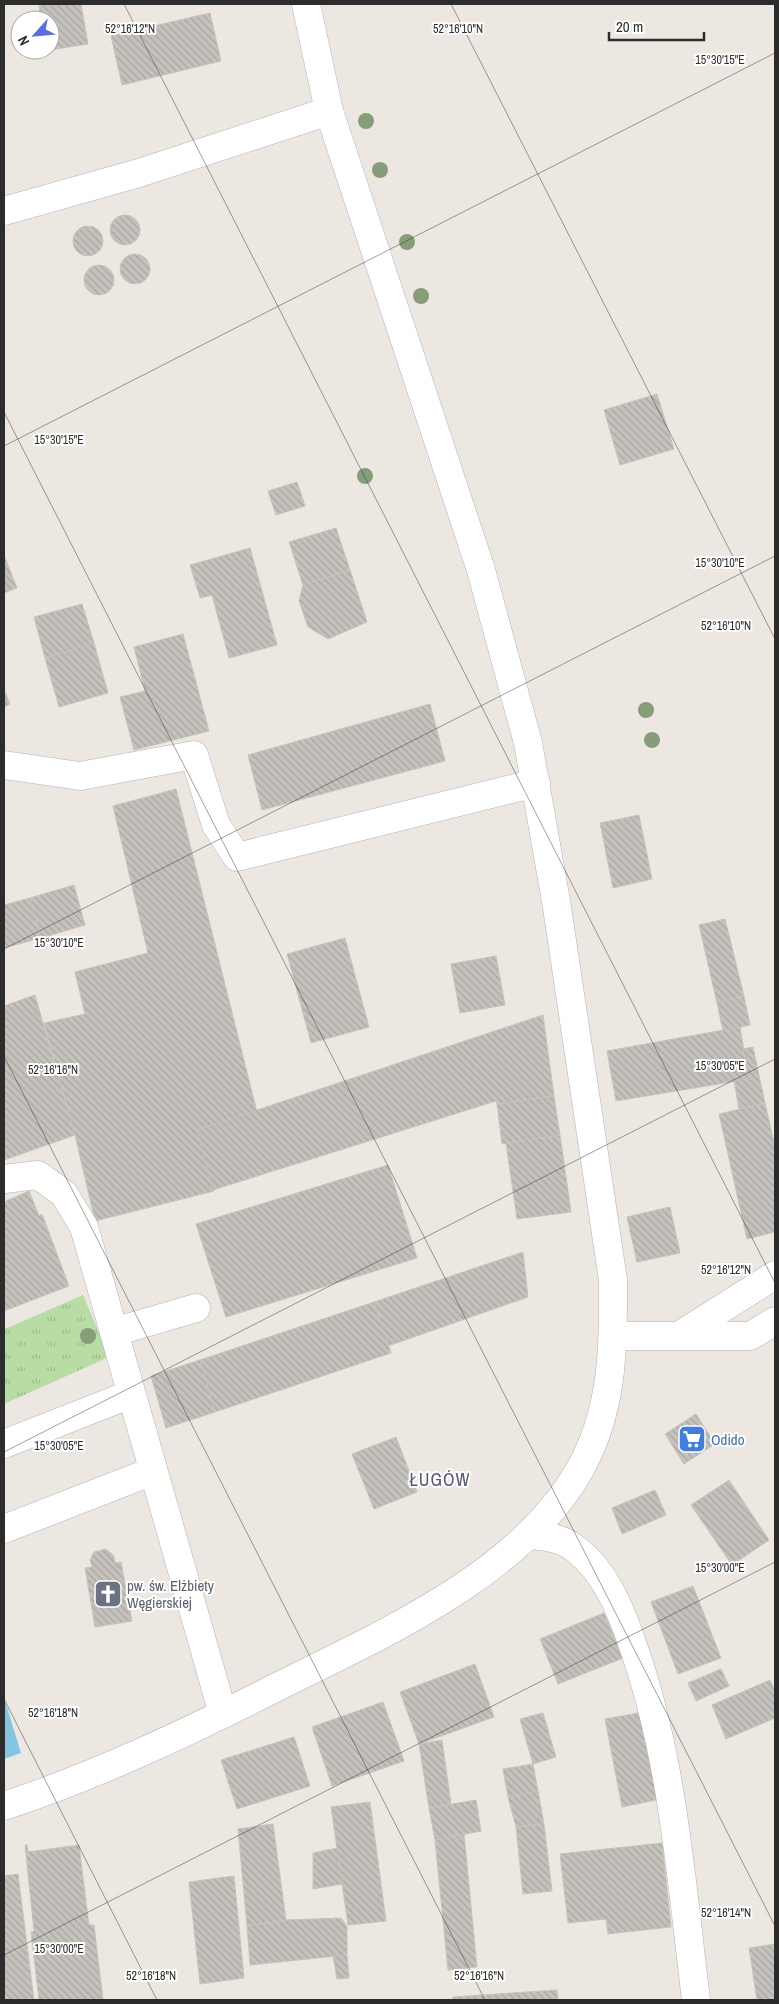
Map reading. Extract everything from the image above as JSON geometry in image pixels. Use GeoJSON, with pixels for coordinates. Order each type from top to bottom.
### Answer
{"type":"FeatureCollection","features":[{"type":"Feature","properties":{"kind":"street"},"geometry":{"type":"LineString","coordinates":[[4,1806],[99,1771],[223,1714],[350,1651],[451,1594],[497,1562],[528,1535],[554,1506],[579,1472],[601,1423],[609,1386],[613,1336],[613,1280],[536,783],[528,743],[481,570],[329,111],[306,4]]}},
{"type":"Feature","properties":{"kind":"street"},"geometry":{"type":"LineString","coordinates":[[4,211],[139,173],[329,111]]}},
{"type":"Feature","properties":{"kind":"street"},"geometry":{"type":"LineString","coordinates":[[4,765],[80,776],[194,755],[216,826],[237,857],[536,783]]}},
{"type":"Feature","properties":{"kind":"street"},"geometry":{"type":"LineString","coordinates":[[4,1179],[38,1175],[64,1194],[84,1227],[223,1714]]}},
{"type":"Feature","properties":{"kind":"street"},"geometry":{"type":"LineString","coordinates":[[680,1335],[775,1275]]}},
{"type":"Feature","properties":{"kind":"street"},"geometry":{"type":"LineString","coordinates":[[114,1332],[196,1308]]}},
{"type":"Feature","properties":{"kind":"street"},"geometry":{"type":"LineString","coordinates":[[613,1336],[750,1336],[775,1321]]}},
{"type":"Feature","properties":{"kind":"street"},"geometry":{"type":"LineString","coordinates":[[4,1444],[131,1394]]}},
{"type":"Feature","properties":{"kind":"street"},"geometry":{"type":"LineString","coordinates":[[4,1530],[153,1470]]}},
{"type":"Feature","properties":{"kind":"street"},"geometry":{"type":"LineString","coordinates":[[528,1535],[554,1537],[578,1550],[593,1567],[618,1603],[635,1650],[648,1687],[670,1785],[696,2000]]}},
{"type":"Feature","properties":{"kind":"green space"},"geometry":{"type":"Polygon","coordinates":[[[83,1295],[109,1357],[4,1404],[4,1327],[5,1329],[83,1295]]]}},
{"type":"Feature","properties":{"kind":"water"},"geometry":{"type":"Polygon","coordinates":[[[4,1698],[21,1753],[4,1759],[4,1698]]]}},
{"type":"Feature","properties":{"kind":"building"},"geometry":{"type":"Polygon","coordinates":[[[39,4],[81,4],[88,44],[60,48],[60,10],[40,10],[39,4]]]}},
{"type":"Feature","properties":{"kind":"building"},"geometry":{"type":"Polygon","coordinates":[[[210,13],[221,61],[122,85],[111,36],[210,13]]]}},
{"type":"Feature","properties":{"kind":"building"},"geometry":{"type":"Polygon","coordinates":[[[125,215],[136,219],[140,230],[136,241],[125,245],[114,241],[110,230],[114,219],[125,215]]]}},
{"type":"Feature","properties":{"kind":"building"},"geometry":{"type":"Polygon","coordinates":[[[88,226],[99,230],[103,241],[99,252],[88,256],[77,252],[73,241],[77,230],[88,226]]]}},
{"type":"Feature","properties":{"kind":"building"},"geometry":{"type":"Polygon","coordinates":[[[135,254],[146,258],[150,269],[146,280],[135,284],[124,280],[120,269],[124,258],[135,254]]]}},
{"type":"Feature","properties":{"kind":"building"},"geometry":{"type":"Polygon","coordinates":[[[99,265],[110,269],[114,280],[110,291],[99,295],[88,291],[84,280],[88,269],[99,265]]]}},
{"type":"Feature","properties":{"kind":"building"},"geometry":{"type":"Polygon","coordinates":[[[657,394],[674,449],[620,465],[604,410],[657,394]]]}},
{"type":"Feature","properties":{"kind":"building"},"geometry":{"type":"Polygon","coordinates":[[[297,482],[305,506],[276,515],[268,491],[297,482]]]}},
{"type":"Feature","properties":{"kind":"building"},"geometry":{"type":"Polygon","coordinates":[[[336,528],[350,570],[303,585],[289,542],[336,528]]]}},
{"type":"Feature","properties":{"kind":"building"},"geometry":{"type":"Polygon","coordinates":[[[250,548],[277,645],[229,658],[212,595],[200,598],[190,565],[250,548]]]}},
{"type":"Feature","properties":{"kind":"building"},"geometry":{"type":"Polygon","coordinates":[[[4,555],[17,588],[4,593],[4,555]]]}},
{"type":"Feature","properties":{"kind":"building"},"geometry":{"type":"Polygon","coordinates":[[[350,570],[367,622],[328,639],[308,627],[299,601],[303,585],[350,570]]]}},
{"type":"Feature","properties":{"kind":"building"},"geometry":{"type":"Polygon","coordinates":[[[82,604],[94,643],[45,658],[34,617],[82,604]]]}},
{"type":"Feature","properties":{"kind":"building"},"geometry":{"type":"Polygon","coordinates":[[[183,634],[209,731],[134,750],[120,697],[145,691],[134,647],[183,634]]]}},
{"type":"Feature","properties":{"kind":"building"},"geometry":{"type":"Polygon","coordinates":[[[94,643],[108,693],[59,707],[45,658],[94,643]]]}},
{"type":"Feature","properties":{"kind":"building"},"geometry":{"type":"Polygon","coordinates":[[[4,690],[10,704],[4,707],[4,690]]]}},
{"type":"Feature","properties":{"kind":"building"},"geometry":{"type":"Polygon","coordinates":[[[430,704],[445,761],[262,810],[248,755],[430,704]]]}},
{"type":"Feature","properties":{"kind":"building"},"geometry":{"type":"Polygon","coordinates":[[[176,789],[257,1112],[197,1130],[214,1191],[95,1221],[75,1135],[44,1023],[85,1014],[75,972],[148,953],[113,806],[176,789]]]}},
{"type":"Feature","properties":{"kind":"building"},"geometry":{"type":"Polygon","coordinates":[[[639,815],[652,879],[613,888],[600,823],[639,815]]]}},
{"type":"Feature","properties":{"kind":"building"},"geometry":{"type":"Polygon","coordinates":[[[74,885],[85,925],[41,938],[30,898],[74,885]]]}},
{"type":"Feature","properties":{"kind":"building"},"geometry":{"type":"Polygon","coordinates":[[[30,898],[41,938],[4,948],[4,905],[30,898]]]}},
{"type":"Feature","properties":{"kind":"building"},"geometry":{"type":"Polygon","coordinates":[[[725,919],[744,996],[717,1003],[699,925],[725,919]]]}},
{"type":"Feature","properties":{"kind":"building"},"geometry":{"type":"Polygon","coordinates":[[[345,938],[369,1027],[311,1043],[287,954],[345,938]]]}},
{"type":"Feature","properties":{"kind":"building"},"geometry":{"type":"Polygon","coordinates":[[[496,956],[505,1005],[460,1013],[451,964],[496,956]]]}},
{"type":"Feature","properties":{"kind":"building"},"geometry":{"type":"Polygon","coordinates":[[[35,995],[75,1135],[4,1160],[4,1006],[35,995]]]}},
{"type":"Feature","properties":{"kind":"building"},"geometry":{"type":"Polygon","coordinates":[[[744,996],[750,1025],[723,1031],[717,1003],[744,996]]]}},
{"type":"Feature","properties":{"kind":"building"},"geometry":{"type":"Polygon","coordinates":[[[543,1015],[554,1096],[497,1104],[496,1101],[213,1190],[197,1130],[543,1015]]]}},
{"type":"Feature","properties":{"kind":"building"},"geometry":{"type":"Polygon","coordinates":[[[740,1027],[749,1079],[616,1101],[607,1051],[740,1027]]]}},
{"type":"Feature","properties":{"kind":"building"},"geometry":{"type":"Polygon","coordinates":[[[753,1047],[765,1103],[739,1109],[734,1081],[749,1079],[743,1049],[753,1047]]]}},
{"type":"Feature","properties":{"kind":"building"},"geometry":{"type":"Polygon","coordinates":[[[554,1096],[560,1135],[502,1144],[497,1104],[554,1096]]]}},
{"type":"Feature","properties":{"kind":"building"},"geometry":{"type":"Polygon","coordinates":[[[765,1103],[775,1147],[775,1232],[747,1239],[719,1114],[765,1103]]]}},
{"type":"Feature","properties":{"kind":"building"},"geometry":{"type":"Polygon","coordinates":[[[560,1135],[571,1212],[517,1219],[506,1143],[560,1135]]]}},
{"type":"Feature","properties":{"kind":"building"},"geometry":{"type":"Polygon","coordinates":[[[388,1165],[417,1258],[226,1317],[196,1224],[388,1165]]]}},
{"type":"Feature","properties":{"kind":"building"},"geometry":{"type":"Polygon","coordinates":[[[29,1191],[39,1216],[42,1214],[69,1286],[4,1311],[4,1202],[29,1191]]]}},
{"type":"Feature","properties":{"kind":"building"},"geometry":{"type":"Polygon","coordinates":[[[670,1207],[680,1253],[637,1262],[627,1217],[670,1207]]]}},
{"type":"Feature","properties":{"kind":"building"},"geometry":{"type":"Polygon","coordinates":[[[523,1252],[528,1297],[388,1346],[374,1302],[523,1252]]]}},
{"type":"Feature","properties":{"kind":"building"},"geometry":{"type":"Polygon","coordinates":[[[374,1302],[391,1353],[215,1412],[200,1360],[374,1302]]]}},
{"type":"Feature","properties":{"kind":"building"},"geometry":{"type":"Polygon","coordinates":[[[200,1360],[215,1412],[166,1428],[151,1376],[200,1360]]]}},
{"type":"Feature","properties":{"kind":"building"},"geometry":{"type":"Polygon","coordinates":[[[696,1414],[715,1444],[684,1464],[665,1434],[696,1414]]]}},
{"type":"Feature","properties":{"kind":"building"},"geometry":{"type":"Polygon","coordinates":[[[396,1437],[417,1492],[374,1509],[352,1454],[396,1437]]]}},
{"type":"Feature","properties":{"kind":"building"},"geometry":{"type":"Polygon","coordinates":[[[729,1480],[769,1540],[732,1565],[691,1505],[729,1480]]]}},
{"type":"Feature","properties":{"kind":"building"},"geometry":{"type":"Polygon","coordinates":[[[655,1490],[666,1515],[622,1534],[612,1508],[655,1490]]]}},
{"type":"Feature","properties":{"kind":"building","name":"pw. św. Elżbiety Węgierskiej"},"geometry":{"type":"Polygon","coordinates":[[[106,1549],[114,1556],[115,1563],[121,1562],[132,1621],[95,1627],[85,1568],[92,1567],[90,1560],[94,1552],[106,1549]]]}},
{"type":"Feature","properties":{"kind":"building"},"geometry":{"type":"Polygon","coordinates":[[[693,1586],[721,1658],[678,1674],[651,1602],[693,1586]]]}},
{"type":"Feature","properties":{"kind":"building"},"geometry":{"type":"Polygon","coordinates":[[[604,1613],[623,1658],[558,1684],[540,1639],[604,1613]]]}},
{"type":"Feature","properties":{"kind":"building"},"geometry":{"type":"Polygon","coordinates":[[[475,1664],[494,1717],[419,1744],[400,1692],[475,1664]]]}},
{"type":"Feature","properties":{"kind":"building"},"geometry":{"type":"Polygon","coordinates":[[[721,1669],[729,1686],[696,1701],[688,1683],[721,1669]]]}},
{"type":"Feature","properties":{"kind":"building"},"geometry":{"type":"Polygon","coordinates":[[[770,1680],[775,1691],[775,1718],[726,1739],[712,1705],[770,1680]]]}},
{"type":"Feature","properties":{"kind":"building"},"geometry":{"type":"Polygon","coordinates":[[[383,1702],[404,1761],[332,1786],[312,1727],[383,1702]]]}},
{"type":"Feature","properties":{"kind":"building"},"geometry":{"type":"Polygon","coordinates":[[[644,1712],[661,1799],[622,1807],[605,1719],[644,1712]]]}},
{"type":"Feature","properties":{"kind":"building"},"geometry":{"type":"Polygon","coordinates":[[[543,1713],[556,1757],[533,1764],[520,1719],[543,1713]]]}},
{"type":"Feature","properties":{"kind":"building"},"geometry":{"type":"Polygon","coordinates":[[[294,1737],[310,1786],[237,1809],[221,1760],[294,1737]]]}},
{"type":"Feature","properties":{"kind":"building"},"geometry":{"type":"Polygon","coordinates":[[[442,1740],[451,1804],[429,1808],[419,1744],[442,1740]]]}},
{"type":"Feature","properties":{"kind":"building"},"geometry":{"type":"Polygon","coordinates":[[[533,1764],[538,1791],[508,1797],[503,1769],[533,1764]]]}},
{"type":"Feature","properties":{"kind":"building"},"geometry":{"type":"Polygon","coordinates":[[[538,1791],[544,1824],[516,1827],[508,1797],[538,1791]]]}},
{"type":"Feature","properties":{"kind":"building"},"geometry":{"type":"Polygon","coordinates":[[[476,1800],[481,1831],[435,1840],[429,1808],[476,1800]]]}},
{"type":"Feature","properties":{"kind":"building"},"geometry":{"type":"Polygon","coordinates":[[[370,1802],[386,1921],[348,1925],[331,1807],[370,1802]]]}},
{"type":"Feature","properties":{"kind":"building"},"geometry":{"type":"Polygon","coordinates":[[[273,1824],[286,1920],[247,1926],[238,1829],[273,1824]]]}},
{"type":"Feature","properties":{"kind":"building"},"geometry":{"type":"Polygon","coordinates":[[[544,1824],[552,1891],[523,1894],[516,1827],[544,1824]]]}},
{"type":"Feature","properties":{"kind":"building"},"geometry":{"type":"Polygon","coordinates":[[[464,1834],[477,1967],[448,1970],[435,1840],[464,1834]]]}},
{"type":"Feature","properties":{"kind":"building"},"geometry":{"type":"Polygon","coordinates":[[[662,1843],[671,1927],[608,1934],[606,1919],[568,1923],[560,1854],[662,1843]]]}},
{"type":"Feature","properties":{"kind":"building"},"geometry":{"type":"Polygon","coordinates":[[[25,1845],[27,1845],[28,1852],[79,1845],[89,1925],[94,1925],[103,2000],[39,2000],[31,1932],[34,1931],[25,1845]]]}},
{"type":"Feature","properties":{"kind":"building"},"geometry":{"type":"Polygon","coordinates":[[[337,1848],[343,1884],[313,1889],[313,1853],[337,1848]]]}},
{"type":"Feature","properties":{"kind":"building"},"geometry":{"type":"Polygon","coordinates":[[[18,1874],[34,2000],[4,2000],[4,1876],[18,1874]]]}},
{"type":"Feature","properties":{"kind":"building"},"geometry":{"type":"Polygon","coordinates":[[[234,1876],[244,1978],[200,1984],[189,1882],[234,1876]]]}},
{"type":"Feature","properties":{"kind":"building"},"geometry":{"type":"Polygon","coordinates":[[[341,1918],[347,1926],[347,1955],[250,1965],[247,1926],[286,1920],[341,1918]]]}},
{"type":"Feature","properties":{"kind":"building"},"geometry":{"type":"Polygon","coordinates":[[[775,1944],[775,2000],[757,2000],[749,1948],[775,1944]]]}},
{"type":"Feature","properties":{"kind":"building"},"geometry":{"type":"Polygon","coordinates":[[[347,1955],[349,1978],[337,1979],[333,1956],[347,1955]]]}},
{"type":"Feature","properties":{"kind":"building"},"geometry":{"type":"Polygon","coordinates":[[[557,1990],[558,2000],[453,2000],[453,1997],[557,1990]]]}},
{"type":"Feature","properties":{"kind":"place","name":"Odido"},"geometry":{"type":"Point","coordinates":[692,1439]}},
{"type":"Feature","properties":{"kind":"place","name":"pw. św. Elżbiety Węgierskiej"},"geometry":{"type":"Point","coordinates":[108,1594]}},
{"type":"Feature","properties":{"kind":"district","name":"ŁUGÓW"},"geometry":{"type":"Point","coordinates":[440,1479]}}]}
